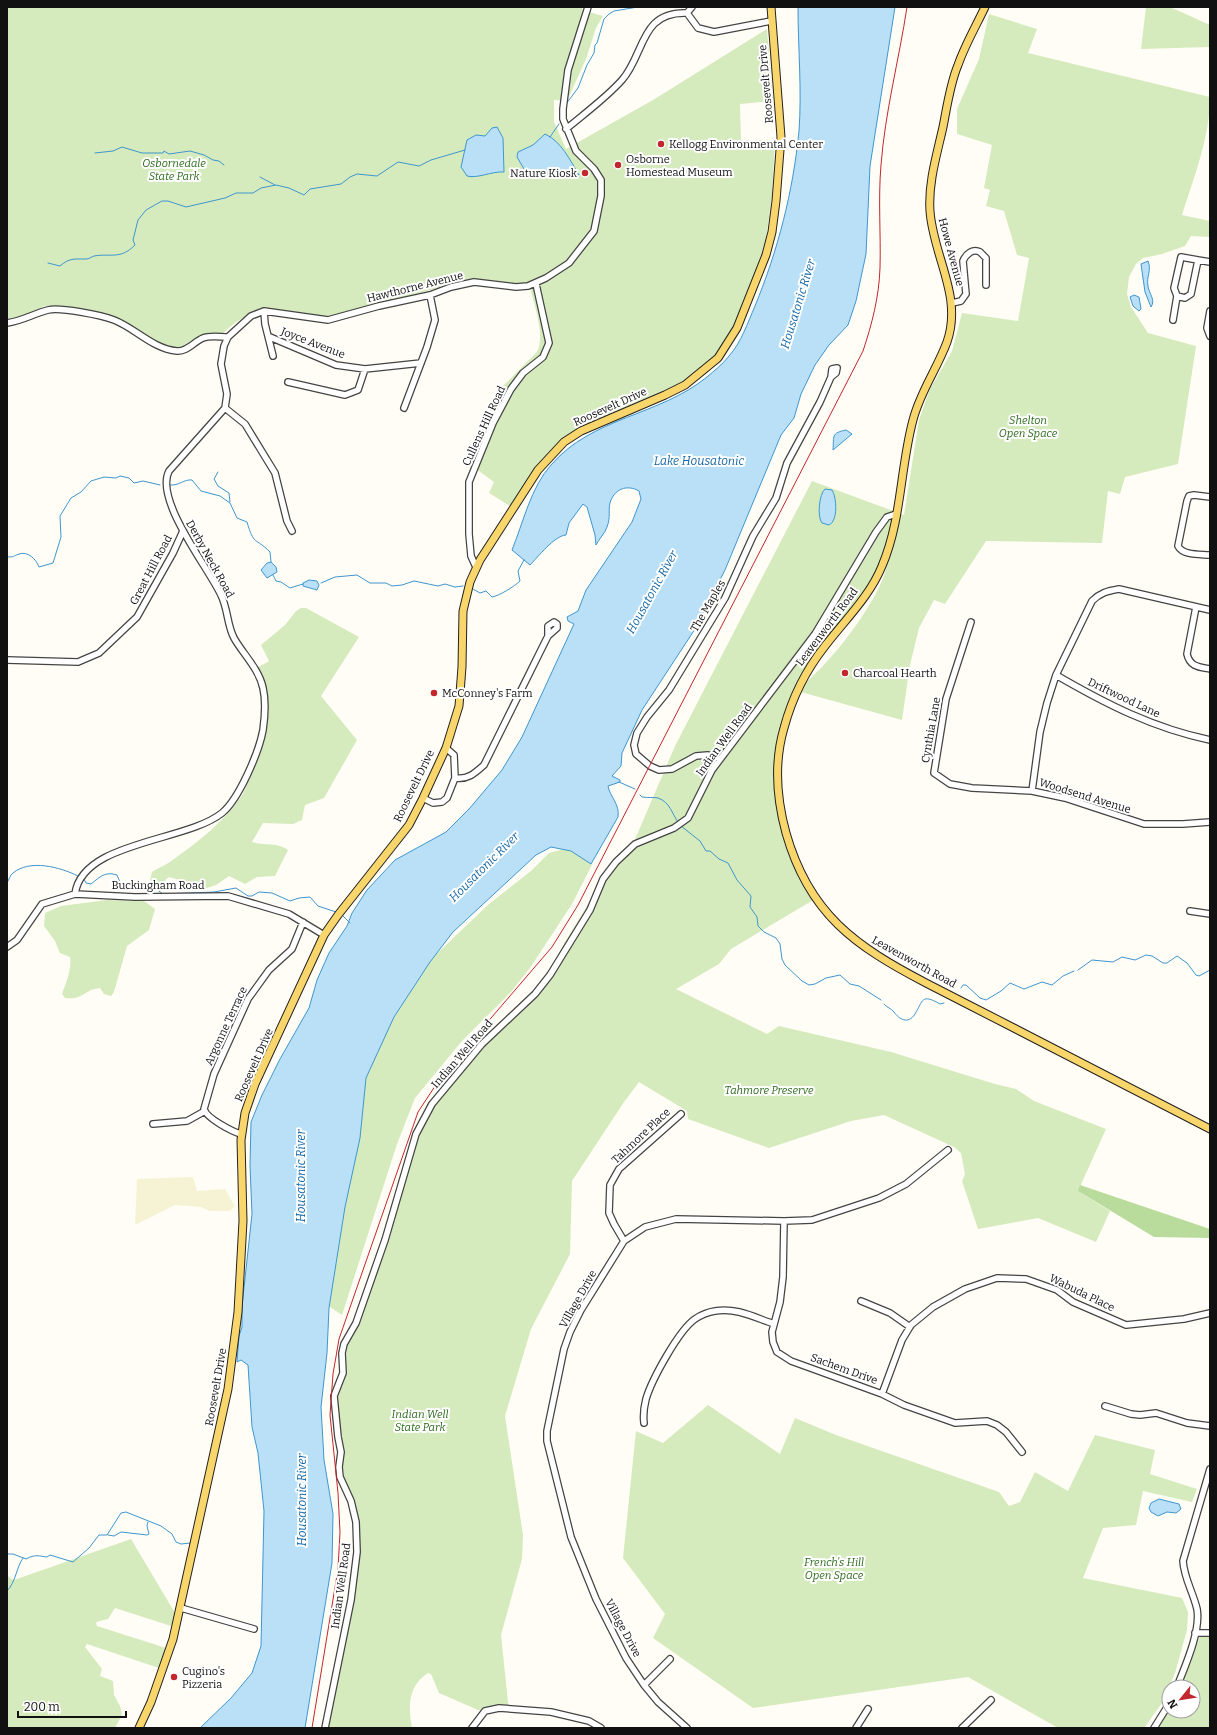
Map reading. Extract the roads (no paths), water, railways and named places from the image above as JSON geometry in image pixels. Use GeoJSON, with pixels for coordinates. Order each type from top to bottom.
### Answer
{"type":"FeatureCollection","features":[{"type":"Feature","properties":{"kind":"main road","name":"Roosevelt Drive"},"geometry":{"type":"LineString","coordinates":[[139,1728],[168,1658],[181,1608],[227,1396],[233,1356],[243,1221],[242,1134],[245,1113],[252,1091],[324,935],[338,915],[405,831],[423,798],[446,748],[459,702],[462,681],[464,603],[476,567],[538,470],[564,442],[581,430],[665,395],[685,385],[718,358],[729,344],[757,280],[772,232],[781,137],[771,7]]}},
{"type":"Feature","properties":{"kind":"main road","name":"Howe Avenue"},"geometry":{"type":"LineString","coordinates":[[910,431],[922,392],[949,338],[952,320],[952,303],[931,220],[931,191],[956,67],[985,7]]}},
{"type":"Feature","properties":{"kind":"main road","name":"Leavenworth Road"},"geometry":{"type":"LineString","coordinates":[[910,431],[896,514],[886,555],[876,580],[814,660],[798,689],[784,725],[779,761],[779,799],[786,831],[799,869],[811,891],[827,913],[843,931],[872,953],[1210,1129]]}},
{"type":"Feature","properties":{"kind":"street","name":"Hawthorne Avenue"},"geometry":{"type":"LineString","coordinates":[[264,311],[328,320],[379,306],[430,295],[451,287],[474,282],[516,287],[536,284],[569,263],[594,231],[598,218],[601,196],[601,180],[594,169],[576,151],[566,129],[563,109],[568,70],[588,7]]}},
{"type":"Feature","properties":{"kind":"street"},"geometry":{"type":"LineString","coordinates":[[566,129],[621,81],[633,65],[643,38],[650,28],[672,14],[687,13],[692,7]]}},
{"type":"Feature","properties":{"kind":"street"},"geometry":{"type":"LineString","coordinates":[[687,13],[698,28],[714,32],[771,21]]}},
{"type":"Feature","properties":{"kind":"street"},"geometry":{"type":"LineString","coordinates":[[952,303],[961,301],[966,294],[963,260],[965,256],[973,251],[980,252],[986,258],[986,285]]}},
{"type":"Feature","properties":{"kind":"street"},"geometry":{"type":"LineString","coordinates":[[1173,320],[1177,296],[1174,288],[1181,257],[1210,262]]}},
{"type":"Feature","properties":{"kind":"street"},"geometry":{"type":"LineString","coordinates":[[1177,296],[1185,298],[1191,294],[1198,260]]}},
{"type":"Feature","properties":{"kind":"street","name":"Cullens Hill Road"},"geometry":{"type":"LineString","coordinates":[[476,567],[472,556],[469,534],[469,482],[494,423],[511,389],[523,372],[543,357],[549,344],[536,284]]}},
{"type":"Feature","properties":{"kind":"street"},"geometry":{"type":"LineString","coordinates":[[404,408],[435,320],[430,295]]}},
{"type":"Feature","properties":{"kind":"street"},"geometry":{"type":"LineString","coordinates":[[7,323],[18,322],[49,310],[62,309],[114,320],[150,341],[177,351],[190,347],[205,337],[228,336]]}},
{"type":"Feature","properties":{"kind":"street"},"geometry":{"type":"LineString","coordinates":[[273,356],[270,337],[265,324],[264,311],[245,320],[228,336],[222,359],[227,394],[225,408],[245,424],[275,472],[286,521],[292,531]]}},
{"type":"Feature","properties":{"kind":"street"},"geometry":{"type":"LineString","coordinates":[[1210,311],[1206,330],[1210,336]]}},
{"type":"Feature","properties":{"kind":"street","name":"Joyce Avenue"},"geometry":{"type":"LineString","coordinates":[[270,337],[336,365],[364,369],[421,363]]}},
{"type":"Feature","properties":{"kind":"street"},"geometry":{"type":"LineString","coordinates":[[288,382],[345,395],[358,390],[364,369]]}},
{"type":"Feature","properties":{"kind":"street","name":"The Maples"},"geometry":{"type":"LineString","coordinates":[[720,759],[708,755],[696,756],[672,769],[659,770],[650,766],[636,754],[634,745],[637,733],[647,717],[669,690],[725,598],[753,536],[776,498],[787,464],[820,402],[831,377]]}},
{"type":"Feature","properties":{"kind":"street","name":"Derby Neck Road"},"geometry":{"type":"LineString","coordinates":[[75,894],[76,885],[81,875],[101,860],[134,846],[196,826],[211,820],[224,811],[239,792],[261,736],[265,702],[261,682],[231,632],[225,605],[220,592],[183,531],[166,491],[166,478],[172,467],[225,408]]}},
{"type":"Feature","properties":{"kind":"street"},"geometry":{"type":"LineString","coordinates":[[1210,497],[1190,496],[1187,501],[1178,546],[1180,550],[1186,552],[1210,555]]}},
{"type":"Feature","properties":{"kind":"street","name":"Indian Well Road"},"geometry":{"type":"LineString","coordinates":[[325,1728],[347,1621],[357,1552],[356,1522],[351,1501],[340,1477],[341,1452],[334,1396],[343,1373],[342,1353],[344,1344],[356,1323],[385,1240],[416,1134],[432,1104],[482,1044],[535,994],[550,976],[590,910],[603,880],[616,862],[635,844],[682,824],[690,815],[704,784],[720,759],[816,634],[876,532],[887,517],[896,514]]}},
{"type":"Feature","properties":{"kind":"street","name":"Great Hill Road"},"geometry":{"type":"LineString","coordinates":[[7,660],[78,662],[99,653],[137,617],[173,553],[183,531]]}},
{"type":"Feature","properties":{"kind":"street"},"geometry":{"type":"LineString","coordinates":[[1032,791],[1040,732],[1047,703],[1056,675],[1088,606],[1099,595],[1119,589],[1210,610]]}},
{"type":"Feature","properties":{"kind":"street"},"geometry":{"type":"LineString","coordinates":[[1196,607],[1187,654],[1188,660],[1193,665],[1210,669]]}},
{"type":"Feature","properties":{"kind":"street","name":"Cynthia Lane"},"geometry":{"type":"LineString","coordinates":[[934,773],[946,699],[971,622]]}},
{"type":"Feature","properties":{"kind":"street"},"geometry":{"type":"LineString","coordinates":[[456,778],[463,779],[473,775],[484,765],[548,636]]}},
{"type":"Feature","properties":{"kind":"street","name":"Driftwood Lane"},"geometry":{"type":"LineString","coordinates":[[1056,675],[1091,696],[1145,722],[1210,740]]}},
{"type":"Feature","properties":{"kind":"street"},"geometry":{"type":"LineString","coordinates":[[423,798],[433,803],[442,802],[447,798],[456,778],[454,755],[446,748]]}},
{"type":"Feature","properties":{"kind":"street","name":"Woodsend Avenue"},"geometry":{"type":"LineString","coordinates":[[934,773],[950,784],[972,788],[1032,791],[1065,798],[1144,824],[1210,822]]}},
{"type":"Feature","properties":{"kind":"street","name":"Buckingham Road"},"geometry":{"type":"LineString","coordinates":[[7,947],[17,940],[42,904],[75,894],[135,897],[228,896],[281,911],[324,935]]}},
{"type":"Feature","properties":{"kind":"street"},"geometry":{"type":"LineString","coordinates":[[1190,911],[1210,914]]}},
{"type":"Feature","properties":{"kind":"street","name":"Argonne Terrace"},"geometry":{"type":"LineString","coordinates":[[205,1111],[214,1074],[248,999],[269,970],[292,949],[303,922]]}},
{"type":"Feature","properties":{"kind":"street"},"geometry":{"type":"LineString","coordinates":[[153,1124],[187,1121],[205,1111],[214,1119],[242,1134]]}},
{"type":"Feature","properties":{"kind":"street","name":"Tahmore Place"},"geometry":{"type":"LineString","coordinates":[[624,1241],[609,1212],[610,1185],[618,1169],[681,1114]]}},
{"type":"Feature","properties":{"kind":"street","name":"Village Drive"},"geometry":{"type":"LineString","coordinates":[[687,1728],[658,1702],[644,1685],[626,1658],[596,1599],[571,1537],[547,1441],[547,1431],[554,1395],[564,1349],[570,1332],[581,1310],[624,1241],[645,1227],[676,1219],[784,1221],[812,1220],[879,1198],[906,1184],[948,1150]]}},
{"type":"Feature","properties":{"kind":"street","name":"Sachem Drive"},"geometry":{"type":"LineString","coordinates":[[784,1221],[783,1277],[780,1302],[772,1332],[773,1342],[777,1352],[791,1361],[882,1394],[904,1405],[955,1423],[987,1421],[997,1425],[1006,1432],[1022,1452]]}},
{"type":"Feature","properties":{"kind":"street","name":"Wabuda Place"},"geometry":{"type":"LineString","coordinates":[[882,1394],[902,1340],[910,1328],[933,1307],[966,1289],[998,1278],[1026,1279],[1057,1290],[1073,1302],[1126,1325],[1184,1319],[1210,1313]]}},
{"type":"Feature","properties":{"kind":"street"},"geometry":{"type":"LineString","coordinates":[[861,1301],[890,1313],[910,1328]]}},
{"type":"Feature","properties":{"kind":"street"},"geometry":{"type":"LineString","coordinates":[[644,1423],[644,1410],[649,1390],[674,1344],[685,1328],[695,1319],[704,1314],[727,1310],[740,1312],[774,1324]]}},
{"type":"Feature","properties":{"kind":"street"},"geometry":{"type":"LineString","coordinates":[[1105,1406],[1131,1414],[1140,1415],[1156,1413],[1187,1423],[1210,1426]]}},
{"type":"Feature","properties":{"kind":"street"},"geometry":{"type":"LineString","coordinates":[[1180,1679],[1196,1633],[1197,1609],[1184,1572],[1183,1561],[1210,1469]]}},
{"type":"Feature","properties":{"kind":"street"},"geometry":{"type":"LineString","coordinates":[[181,1608],[254,1629]]}},
{"type":"Feature","properties":{"kind":"street"},"geometry":{"type":"LineString","coordinates":[[1196,1633],[1210,1633]]}},
{"type":"Feature","properties":{"kind":"street"},"geometry":{"type":"LineString","coordinates":[[644,1685],[670,1659]]}},
{"type":"Feature","properties":{"kind":"street"},"geometry":{"type":"LineString","coordinates":[[962,1728],[991,1700]]}},
{"type":"Feature","properties":{"kind":"street"},"geometry":{"type":"LineString","coordinates":[[472,1728],[485,1711],[499,1708],[551,1712],[589,1721],[601,1728]]}},
{"type":"Feature","properties":{"kind":"street"},"geometry":{"type":"LineString","coordinates":[[856,1728],[868,1709]]}},
{"type":"Feature","properties":{"kind":"street"},"geometry":{"type":"LineString","coordinates":[[1154,1728],[1161,1717]]}},
{"type":"Feature","properties":{"kind":"water","name":"Lake Housatonic"},"geometry":{"type":"Polygon","coordinates":[[[798,7],[895,7],[870,166],[866,254],[856,301],[848,325],[829,345],[815,365],[801,394],[794,418],[781,435],[725,570],[695,629],[642,710],[622,753],[621,766],[612,776],[620,780],[620,782],[608,786],[618,808],[618,817],[591,864],[571,851],[551,847],[536,855],[453,932],[430,962],[394,1017],[366,1078],[360,1138],[345,1207],[329,1308],[327,1353],[321,1407],[324,1460],[333,1514],[332,1563],[305,1728],[200,1728],[231,1698],[252,1673],[261,1646],[264,1511],[258,1453],[252,1427],[248,1365],[241,1360],[237,1362],[239,1336],[242,1327],[242,1306],[252,1214],[250,1166],[251,1122],[262,1095],[280,1059],[309,1008],[317,980],[329,953],[347,926],[352,913],[367,890],[395,860],[446,832],[469,809],[502,770],[522,737],[574,624],[568,621],[567,617],[578,611],[586,590],[632,522],[641,499],[639,491],[630,488],[622,489],[615,494],[609,505],[609,520],[607,527],[596,545],[595,535],[587,507],[583,504],[569,523],[566,535],[561,536],[551,543],[530,565],[512,550],[533,494],[544,474],[568,449],[586,436],[668,400],[688,390],[707,377],[727,359],[744,332],[771,264],[789,198],[793,176],[800,116],[798,7]]]}},
{"type":"Feature","properties":{"kind":"water"},"geometry":{"type":"Polygon","coordinates":[[[497,127],[503,138],[504,172],[471,177],[467,176],[461,167],[467,140],[476,135],[485,136],[492,128],[497,127]]]}},
{"type":"Feature","properties":{"kind":"water"},"geometry":{"type":"Polygon","coordinates":[[[545,134],[556,141],[569,157],[579,175],[561,177],[524,169],[517,157],[518,152],[533,145],[545,134]]]}},
{"type":"Feature","properties":{"kind":"water"},"geometry":{"type":"Polygon","coordinates":[[[1148,261],[1148,283],[1153,302],[1151,307],[1145,292],[1141,264],[1148,261]]]}},
{"type":"Feature","properties":{"kind":"water"},"geometry":{"type":"Polygon","coordinates":[[[1134,295],[1139,297],[1141,309],[1139,311],[1133,306],[1130,297],[1134,295]]]}},
{"type":"Feature","properties":{"kind":"water"},"geometry":{"type":"Polygon","coordinates":[[[846,430],[852,434],[833,450],[834,436],[838,432],[846,430]]]}},
{"type":"Feature","properties":{"kind":"water"},"geometry":{"type":"Polygon","coordinates":[[[825,489],[832,490],[836,504],[834,519],[829,525],[822,523],[820,520],[819,511],[821,496],[825,489]]]}},
{"type":"Feature","properties":{"kind":"water"},"geometry":{"type":"Polygon","coordinates":[[[271,562],[276,567],[277,572],[267,578],[261,570],[267,563],[271,562]]]}},
{"type":"Feature","properties":{"kind":"water"},"geometry":{"type":"Polygon","coordinates":[[[309,580],[317,581],[319,585],[317,590],[303,586],[303,583],[309,580]]]}},
{"type":"Feature","properties":{"kind":"water"},"geometry":{"type":"Polygon","coordinates":[[[1159,1499],[1179,1504],[1181,1509],[1176,1513],[1167,1512],[1158,1516],[1151,1512],[1149,1508],[1151,1503],[1159,1499]]]}},
{"type":"Feature","properties":{"kind":"waterway"},"geometry":{"type":"LineString","coordinates":[[566,104],[578,88],[587,65],[594,53],[595,45],[597,43],[604,19],[614,11],[638,7]]}},
{"type":"Feature","properties":{"kind":"waterway"},"geometry":{"type":"LineString","coordinates":[[550,137],[559,124]]}},
{"type":"Feature","properties":{"kind":"waterway"},"geometry":{"type":"LineString","coordinates":[[95,153],[113,151],[122,147],[142,153],[163,153],[164,151],[169,154],[190,151],[219,161],[224,165]]}},
{"type":"Feature","properties":{"kind":"waterway"},"geometry":{"type":"LineString","coordinates":[[48,263],[60,266],[72,260],[87,259],[100,255],[125,253],[135,245],[133,240],[138,220],[146,210],[162,201],[168,201],[186,207],[225,198],[236,193],[253,193],[261,188],[276,185],[289,188],[304,195],[310,189],[341,184],[357,174],[377,176],[398,162],[419,166],[431,160],[465,150]]}},
{"type":"Feature","properties":{"kind":"waterway"},"geometry":{"type":"LineString","coordinates":[[260,177],[275,185]]}},
{"type":"Feature","properties":{"kind":"waterway"},"geometry":{"type":"LineString","coordinates":[[218,472],[214,479],[218,486],[229,493],[230,502]]}},
{"type":"Feature","properties":{"kind":"waterway"},"geometry":{"type":"LineString","coordinates":[[7,557],[13,557],[22,553],[34,559],[39,567],[53,563],[61,537],[60,516],[71,498],[81,492],[91,481],[104,477],[116,478],[120,476],[129,478],[134,483],[143,481],[160,485]]}},
{"type":"Feature","properties":{"kind":"waterway"},"geometry":{"type":"LineString","coordinates":[[170,485],[186,480],[192,480],[201,491],[220,496],[230,503],[237,518],[247,522],[253,538],[270,552],[271,562]]}},
{"type":"Feature","properties":{"kind":"waterway"},"geometry":{"type":"LineString","coordinates":[[473,589],[480,593],[486,591],[492,597],[499,595],[520,581],[518,571],[524,560]]}},
{"type":"Feature","properties":{"kind":"waterway"},"geometry":{"type":"LineString","coordinates":[[273,575],[276,581],[281,582],[290,588],[303,584]]}},
{"type":"Feature","properties":{"kind":"waterway"},"geometry":{"type":"LineString","coordinates":[[321,583],[335,577],[357,575],[370,583],[386,583],[392,586],[402,585],[414,581],[438,586],[445,584],[455,587],[463,586]]}},
{"type":"Feature","properties":{"kind":"waterway"},"geometry":{"type":"LineString","coordinates":[[619,782],[635,789]]}},
{"type":"Feature","properties":{"kind":"waterway"},"geometry":{"type":"LineString","coordinates":[[640,795],[642,797],[656,798],[665,802],[678,822]]}},
{"type":"Feature","properties":{"kind":"waterway"},"geometry":{"type":"LineString","coordinates":[[681,826],[700,841],[706,851],[710,851],[719,859],[728,863],[737,880],[751,896],[750,907],[757,917],[758,926],[764,932],[776,938],[780,944],[782,959],[785,965],[802,981],[809,985],[815,984],[826,978],[840,975],[850,984],[859,986],[881,1000]]}},
{"type":"Feature","properties":{"kind":"waterway"},"geometry":{"type":"LineString","coordinates":[[7,883],[10,876],[20,869],[36,865],[54,867],[78,876]]}},
{"type":"Feature","properties":{"kind":"waterway"},"geometry":{"type":"LineString","coordinates":[[84,879],[86,883],[91,884],[103,875],[113,874],[117,875],[122,887],[127,890],[138,885]]}},
{"type":"Feature","properties":{"kind":"waterway"},"geometry":{"type":"LineString","coordinates":[[140,884],[149,884],[163,894],[214,892],[236,888],[248,896],[252,896],[259,892],[272,893],[290,901],[310,897],[318,906],[336,912]]}},
{"type":"Feature","properties":{"kind":"waterway"},"geometry":{"type":"LineString","coordinates":[[342,915],[350,923]]}},
{"type":"Feature","properties":{"kind":"waterway"},"geometry":{"type":"LineString","coordinates":[[1078,970],[1092,960],[1113,962],[1122,957],[1135,960],[1146,955],[1152,956],[1163,963],[1167,963],[1177,956],[1187,963],[1196,975],[1199,976],[1210,970]]}},
{"type":"Feature","properties":{"kind":"waterway"},"geometry":{"type":"LineString","coordinates":[[961,988],[963,985],[966,985],[980,998],[986,1000],[1001,991],[1010,983],[1024,989],[1042,982],[1052,985],[1063,976],[1074,971]]}},
{"type":"Feature","properties":{"kind":"waterway"},"geometry":{"type":"LineString","coordinates":[[884,1004],[898,1017],[907,1020],[915,1014],[923,1000],[929,999],[940,1004],[944,1003]]}},
{"type":"Feature","properties":{"kind":"waterway"},"geometry":{"type":"LineString","coordinates":[[7,1554],[13,1554],[26,1559],[34,1556],[47,1557],[50,1555],[73,1562],[89,1548],[99,1535],[107,1535],[121,1513],[126,1512],[161,1526],[172,1534],[176,1542],[181,1544],[190,1543]]}},
{"type":"Feature","properties":{"kind":"waterway"},"geometry":{"type":"LineString","coordinates":[[108,1535],[114,1536],[121,1532],[147,1535],[149,1534],[147,1526],[148,1522]]}},
{"type":"Feature","properties":{"kind":"waterway"},"geometry":{"type":"LineString","coordinates":[[7,1591],[23,1558]]}},
{"type":"Feature","properties":{"kind":"railway"},"geometry":{"type":"LineString","coordinates":[[312,1728],[338,1569],[340,1532],[338,1493],[330,1415],[333,1374],[339,1339],[418,1112],[443,1074],[552,947],[578,905],[863,351],[877,300],[880,268],[880,178],[883,145],[907,7]]}},
{"type":"Feature","properties":{"kind":"place","name":"Kellogg Environmental Center"},"geometry":{"type":"Point","coordinates":[661,144]}},
{"type":"Feature","properties":{"kind":"place","name":"Osborne Homestead Museum"},"geometry":{"type":"Point","coordinates":[618,165]}},
{"type":"Feature","properties":{"kind":"place","name":"Nature Kiosk"},"geometry":{"type":"Point","coordinates":[585,173]}},
{"type":"Feature","properties":{"kind":"place","name":"Charcoal Hearth"},"geometry":{"type":"Point","coordinates":[845,673]}},
{"type":"Feature","properties":{"kind":"place","name":"McConney's Farm"},"geometry":{"type":"Point","coordinates":[434,693]}},
{"type":"Feature","properties":{"kind":"place","name":"Cugino's Pizzeria"},"geometry":{"type":"Point","coordinates":[174,1677]}},
{"type":"Feature","properties":{"kind":"park label","name":"Osbornedale State Park"},"geometry":{"type":"Point","coordinates":[174,169]}},
{"type":"Feature","properties":{"kind":"park label","name":"Shelton Open Space"},"geometry":{"type":"Point","coordinates":[1028,426]}},
{"type":"Feature","properties":{"kind":"park label","name":"Tahmore Preserve"},"geometry":{"type":"Point","coordinates":[769,1090]}},
{"type":"Feature","properties":{"kind":"park label","name":"Indian Well State Park"},"geometry":{"type":"Point","coordinates":[420,1420]}},
{"type":"Feature","properties":{"kind":"park label","name":"French's Hill Open Space"},"geometry":{"type":"Point","coordinates":[834,1568]}},
{"type":"Feature","properties":{"kind":"water label","name":"Housatonic River"},"geometry":{"type":"Point","coordinates":[798,304]}},
{"type":"Feature","properties":{"kind":"water label","name":"Housatonic River"},"geometry":{"type":"Point","coordinates":[652,592]}},
{"type":"Feature","properties":{"kind":"water label","name":"Housatonic River"},"geometry":{"type":"Point","coordinates":[484,867]}},
{"type":"Feature","properties":{"kind":"water label","name":"Housatonic River"},"geometry":{"type":"Point","coordinates":[301,1176]}},
{"type":"Feature","properties":{"kind":"water label","name":"Housatonic River"},"geometry":{"type":"Point","coordinates":[302,1500]}}]}
